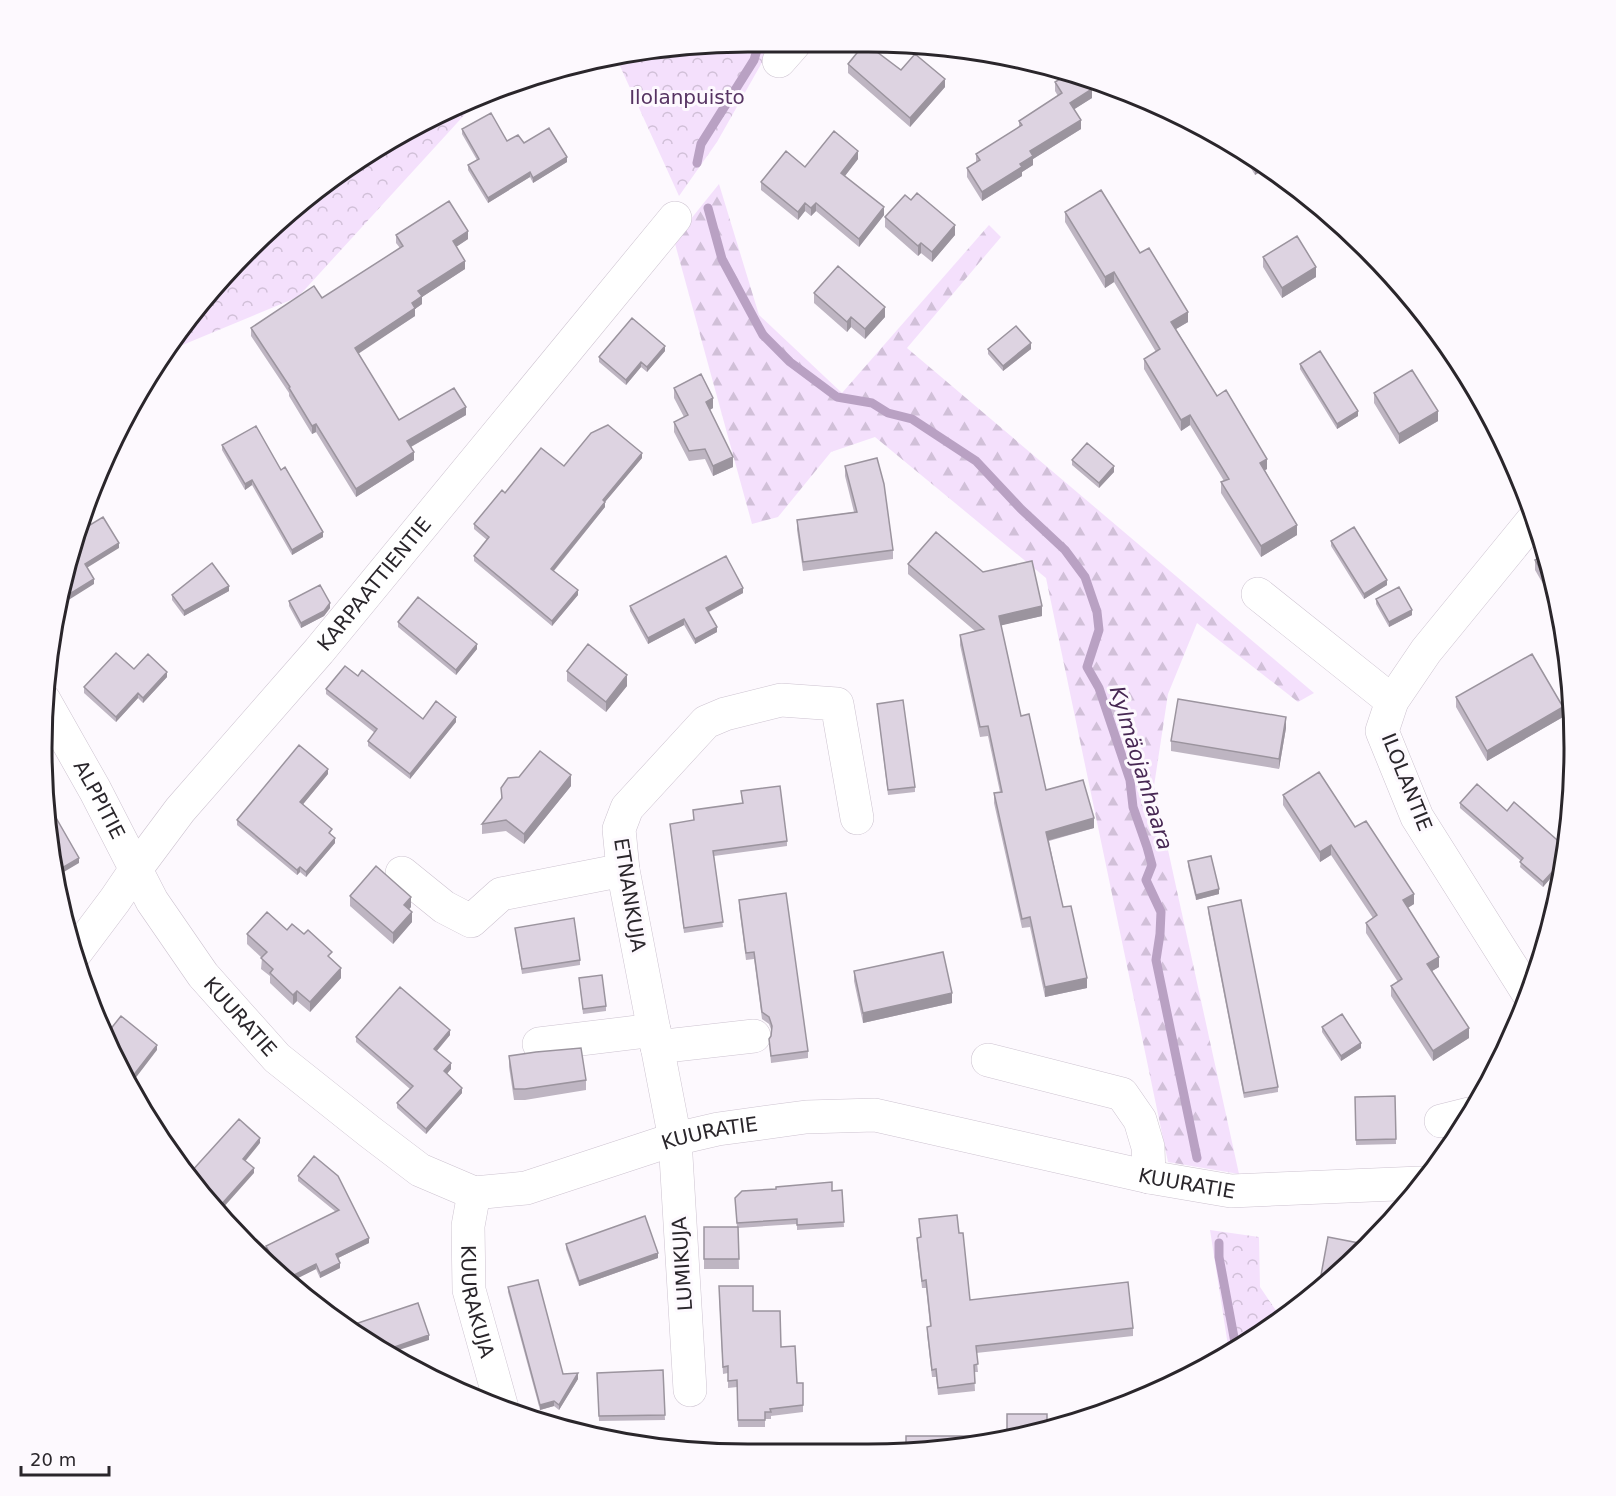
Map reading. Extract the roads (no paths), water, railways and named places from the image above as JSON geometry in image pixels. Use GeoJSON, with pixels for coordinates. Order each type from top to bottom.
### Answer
{"type":"FeatureCollection","features":[{"type":"Feature","properties":{"kind":"street","name":"KARPAATTIENTIE"},"geometry":{"type":"LineString","coordinates":[[81,945],[180,810],[319,651],[675,218]]}},
{"type":"Feature","properties":{"kind":"street","name":"ILOLANTIE"},"geometry":{"type":"LineString","coordinates":[[1522,984],[1417,817],[1382,731],[1392,701],[1426,651],[1528,526]]}},
{"type":"Feature","properties":{"kind":"street"},"geometry":{"type":"LineString","coordinates":[[1258,594],[1392,701]]}},
{"type":"Feature","properties":{"kind":"street","name":"ETNANKUJA"},"geometry":{"type":"LineString","coordinates":[[675,1139],[623,870],[619,830],[627,808],[706,722],[725,714],[781,700],[837,704],[857,818]]}},
{"type":"Feature","properties":{"kind":"street","name":"ALPPITIE"},"geometry":{"type":"LineString","coordinates":[[53,717],[136,869]]}},
{"type":"Feature","properties":{"kind":"street","name":"KUURATIE"},"geometry":{"type":"LineString","coordinates":[[136,869],[152,901],[203,975],[277,1058],[420,1170],[474,1193],[526,1188],[675,1139],[718,1129],[806,1116],[875,1115],[1149,1177],[1231,1191],[1410,1183]]}},
{"type":"Feature","properties":{"kind":"street"},"geometry":{"type":"LineString","coordinates":[[402,873],[444,907],[471,921],[501,894],[623,870]]}},
{"type":"Feature","properties":{"kind":"street"},"geometry":{"type":"LineString","coordinates":[[539,1044],[754,1036]]}},
{"type":"Feature","properties":{"kind":"street"},"geometry":{"type":"LineString","coordinates":[[988,1060],[1122,1094],[1140,1120],[1148,1147],[1149,1177]]}},
{"type":"Feature","properties":{"kind":"street","name":"LUMIKUJA"},"geometry":{"type":"LineString","coordinates":[[675,1139],[690,1390]]}},
{"type":"Feature","properties":{"kind":"street","name":"KUURAKUJA"},"geometry":{"type":"LineString","coordinates":[[474,1193],[468,1226],[469,1290],[499,1398]]}},
{"type":"Feature","properties":{"kind":"waterway","name":"Kylmäojanhaara"},"geometry":{"type":"LineString","coordinates":[[697,163],[701,144],[754,60],[756,52]]}},
{"type":"Feature","properties":{"kind":"waterway","name":"Kylmäojanhaara"},"geometry":{"type":"LineString","coordinates":[[708,208],[722,259],[763,335],[790,362],[837,397],[872,403],[888,413],[912,419],[976,461],[1021,509],[1065,550],[1085,577],[1097,612],[1099,630],[1087,667],[1099,688],[1130,780],[1133,807],[1152,865],[1146,880],[1161,912],[1156,960],[1197,1158]]}},
{"type":"Feature","properties":{"kind":"waterway","name":"Kylmäojanhaara"},"geometry":{"type":"LineString","coordinates":[[1219,1243],[1219,1257],[1234,1338]]}},
{"type":"Feature","properties":{"kind":"park label","name":"Ilolanpuisto"},"geometry":{"type":"Point","coordinates":[687,97]}}]}
